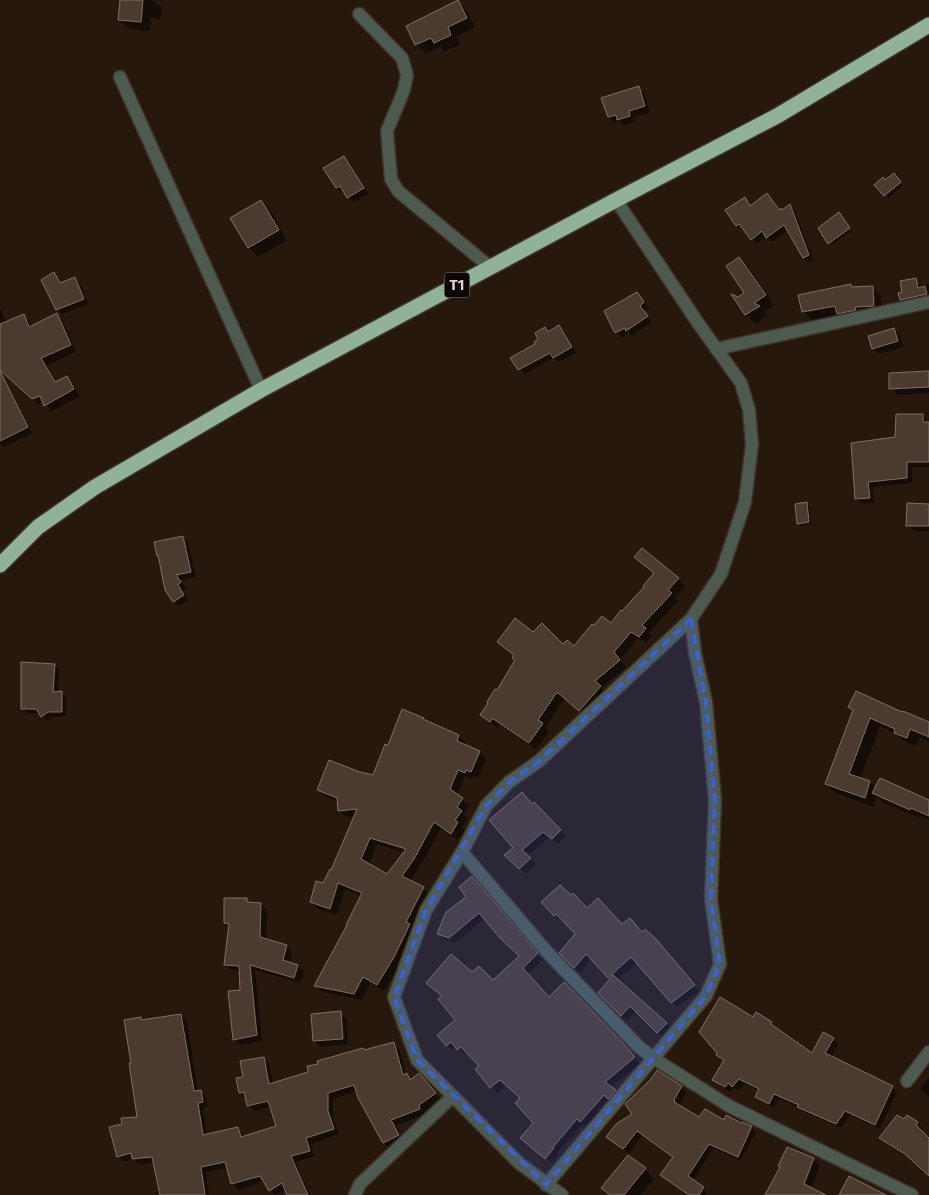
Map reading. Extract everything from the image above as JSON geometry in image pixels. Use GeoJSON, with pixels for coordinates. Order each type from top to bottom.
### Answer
{"type":"FeatureCollection","features":[{"type":"Feature","properties":{"kind":"highway","name":"T1"},"geometry":{"type":"LineString","coordinates":[[0,566],[38,527],[95,487],[262,390],[777,116],[929,25]]}},
{"type":"Feature","properties":{"kind":"street"},"geometry":{"type":"LineString","coordinates":[[360,14],[402,58],[407,75],[404,90],[387,131],[391,179],[398,192],[490,267]]}},
{"type":"Feature","properties":{"kind":"street"},"geometry":{"type":"LineString","coordinates":[[120,77],[262,390]]}},
{"type":"Feature","properties":{"kind":"street"},"geometry":{"type":"LineString","coordinates":[[562,1195],[546,1185],[519,1163],[417,1060],[394,997],[426,910],[462,852],[486,806],[509,782],[539,762],[690,619],[721,574],[745,502],[752,444],[749,410],[741,383],[616,200]]}},
{"type":"Feature","properties":{"kind":"street"},"geometry":{"type":"LineString","coordinates":[[716,349],[929,302]]}},
{"type":"Feature","properties":{"kind":"street"},"geometry":{"type":"LineString","coordinates":[[546,1185],[706,996],[720,964],[711,899],[715,800],[706,702],[695,654],[690,619]]}},
{"type":"Feature","properties":{"kind":"street"},"geometry":{"type":"LineString","coordinates":[[462,852],[547,952],[638,1046],[653,1058],[729,1106],[912,1195]]}},
{"type":"Feature","properties":{"kind":"street"},"geometry":{"type":"LineString","coordinates":[[907,1081],[929,1052]]}},
{"type":"Feature","properties":{"kind":"street"},"geometry":{"type":"LineString","coordinates":[[355,1195],[360,1184],[453,1096]]}},
{"type":"Feature","properties":{"kind":"highlighted area"},"geometry":{"type":"Polygon","coordinates":[[[691,619],[706,702],[715,800],[711,899],[720,964],[706,996],[546,1185],[417,1060],[394,997],[426,910],[486,806],[509,782],[539,761],[691,619]]]}},
{"type":"Feature","properties":{"kind":"building"},"geometry":{"type":"Polygon","coordinates":[[[120,0],[143,0],[141,22],[118,20],[120,0]]]}},
{"type":"Feature","properties":{"kind":"building"},"geometry":{"type":"Polygon","coordinates":[[[458,0],[467,18],[448,27],[451,35],[434,43],[431,38],[415,45],[406,26],[458,0]]]}},
{"type":"Feature","properties":{"kind":"building"},"geometry":{"type":"Polygon","coordinates":[[[639,86],[645,106],[629,111],[630,116],[617,120],[616,115],[608,117],[601,98],[639,86]]]}},
{"type":"Feature","properties":{"kind":"building"},"geometry":{"type":"Polygon","coordinates":[[[344,156],[364,188],[347,198],[340,186],[336,188],[323,168],[344,156]]]}},
{"type":"Feature","properties":{"kind":"building"},"geometry":{"type":"Polygon","coordinates":[[[894,173],[901,182],[884,196],[874,185],[883,177],[885,180],[894,173]]]}},
{"type":"Feature","properties":{"kind":"building"},"geometry":{"type":"Polygon","coordinates":[[[767,193],[779,210],[790,204],[809,255],[803,258],[784,225],[766,238],[762,231],[751,240],[739,224],[736,226],[725,210],[745,197],[750,206],[767,193]]]}},
{"type":"Feature","properties":{"kind":"building"},"geometry":{"type":"Polygon","coordinates":[[[261,200],[279,230],[248,248],[230,218],[261,200]]]}},
{"type":"Feature","properties":{"kind":"building"},"geometry":{"type":"Polygon","coordinates":[[[839,212],[850,228],[828,244],[818,228],[839,212]]]}},
{"type":"Feature","properties":{"kind":"building"},"geometry":{"type":"Polygon","coordinates":[[[739,257],[766,295],[754,303],[760,306],[745,315],[731,294],[738,297],[744,293],[726,266],[739,257]]]}},
{"type":"Feature","properties":{"kind":"building"},"geometry":{"type":"Polygon","coordinates":[[[54,272],[60,283],[75,277],[84,299],[56,310],[41,280],[54,272]]]}},
{"type":"Feature","properties":{"kind":"building"},"geometry":{"type":"Polygon","coordinates":[[[916,278],[918,288],[925,286],[927,294],[900,300],[898,293],[902,292],[900,281],[916,278]]]}},
{"type":"Feature","properties":{"kind":"building"},"geometry":{"type":"Polygon","coordinates":[[[851,284],[851,287],[873,286],[874,306],[855,307],[856,310],[837,314],[835,306],[802,312],[798,295],[851,284]]]}},
{"type":"Feature","properties":{"kind":"building"},"geometry":{"type":"Polygon","coordinates":[[[637,292],[644,302],[640,306],[648,316],[626,331],[625,328],[615,333],[604,311],[637,292]]]}},
{"type":"Feature","properties":{"kind":"building"},"geometry":{"type":"Polygon","coordinates":[[[57,313],[71,345],[41,358],[55,382],[67,376],[74,389],[44,406],[40,396],[32,399],[0,370],[0,324],[24,314],[29,327],[57,313]]]}},
{"type":"Feature","properties":{"kind":"building"},"geometry":{"type":"Polygon","coordinates":[[[559,325],[572,347],[553,358],[550,353],[518,370],[510,358],[535,344],[534,342],[538,339],[535,333],[545,327],[548,332],[559,325]]]}},
{"type":"Feature","properties":{"kind":"building"},"geometry":{"type":"Polygon","coordinates":[[[894,328],[898,341],[872,349],[868,336],[894,328]]]}},
{"type":"Feature","properties":{"kind":"building"},"geometry":{"type":"Polygon","coordinates":[[[0,371],[28,427],[0,441],[0,371]]]}},
{"type":"Feature","properties":{"kind":"building"},"geometry":{"type":"Polygon","coordinates":[[[929,371],[929,387],[889,389],[889,373],[929,371]]]}},
{"type":"Feature","properties":{"kind":"building"},"geometry":{"type":"Polygon","coordinates":[[[896,414],[923,414],[923,422],[929,422],[929,462],[907,462],[907,478],[868,482],[870,498],[855,499],[851,443],[895,437],[896,414]]]}},
{"type":"Feature","properties":{"kind":"building"},"geometry":{"type":"Polygon","coordinates":[[[807,502],[809,522],[797,524],[795,504],[807,502]]]}},
{"type":"Feature","properties":{"kind":"building"},"geometry":{"type":"Polygon","coordinates":[[[907,503],[929,504],[929,526],[906,526],[907,503]]]}},
{"type":"Feature","properties":{"kind":"building"},"geometry":{"type":"Polygon","coordinates":[[[183,536],[191,572],[176,575],[181,582],[178,585],[184,595],[173,602],[165,590],[154,542],[183,536]]]}},
{"type":"Feature","properties":{"kind":"building"},"geometry":{"type":"Polygon","coordinates":[[[642,548],[679,578],[668,590],[672,593],[642,625],[646,628],[639,637],[631,632],[614,652],[620,660],[595,681],[601,686],[579,711],[557,692],[538,720],[543,723],[529,743],[492,718],[490,722],[480,715],[515,660],[512,658],[514,655],[497,642],[515,618],[533,632],[542,623],[563,644],[567,640],[574,646],[592,624],[594,625],[602,616],[611,623],[644,587],[654,573],[634,557],[642,548]]]}},
{"type":"Feature","properties":{"kind":"building"},"geometry":{"type":"Polygon","coordinates":[[[21,662],[55,664],[53,692],[62,691],[62,712],[48,712],[41,717],[36,709],[21,709],[21,662]]]}},
{"type":"Feature","properties":{"kind":"building"},"geometry":{"type":"Polygon","coordinates":[[[856,691],[929,722],[929,737],[910,729],[907,738],[894,733],[895,729],[870,718],[849,774],[870,781],[865,798],[825,784],[853,710],[848,707],[856,691]]]}},
{"type":"Feature","properties":{"kind":"building"},"geometry":{"type":"Polygon","coordinates":[[[402,709],[459,735],[457,741],[480,751],[471,772],[466,770],[465,773],[458,770],[450,789],[463,798],[457,807],[462,811],[455,820],[458,822],[451,834],[434,822],[414,859],[402,876],[424,887],[406,922],[410,924],[394,957],[377,985],[363,977],[354,994],[314,986],[362,893],[338,883],[330,909],[310,902],[316,881],[323,883],[331,870],[357,809],[338,811],[337,798],[317,790],[329,760],[373,775],[385,744],[388,745],[402,709]],[[370,838],[361,859],[387,874],[406,849],[370,838]]]}},
{"type":"Feature","properties":{"kind":"building"},"geometry":{"type":"Polygon","coordinates":[[[880,778],[929,800],[929,816],[911,808],[910,810],[872,793],[880,778]]]}},
{"type":"Feature","properties":{"kind":"building"},"geometry":{"type":"Polygon","coordinates":[[[522,792],[532,804],[534,802],[561,830],[552,839],[543,832],[522,850],[531,858],[519,869],[504,855],[513,848],[489,820],[522,792]]]}},
{"type":"Feature","properties":{"kind":"building"},"geometry":{"type":"Polygon","coordinates":[[[472,876],[538,953],[523,968],[549,997],[564,982],[635,1057],[605,1082],[616,1090],[608,1099],[604,1095],[580,1122],[577,1119],[545,1159],[520,1138],[533,1123],[515,1103],[520,1098],[500,1080],[490,1088],[475,1069],[479,1066],[461,1047],[457,1050],[451,1042],[446,1046],[437,1035],[455,1020],[438,999],[442,996],[426,983],[451,954],[472,972],[479,966],[493,980],[519,956],[500,938],[479,913],[449,938],[437,934],[446,912],[466,897],[459,887],[472,876]]]}},
{"type":"Feature","properties":{"kind":"building"},"geometry":{"type":"Polygon","coordinates":[[[560,885],[571,895],[573,893],[587,908],[598,898],[622,924],[630,918],[642,932],[645,929],[656,939],[695,985],[671,1003],[631,957],[608,978],[586,954],[574,968],[559,953],[575,934],[556,914],[554,916],[541,902],[560,885]]]}},
{"type":"Feature","properties":{"kind":"building"},"geometry":{"type":"Polygon","coordinates":[[[224,898],[247,898],[247,902],[261,903],[260,937],[287,945],[283,960],[298,965],[294,978],[250,965],[257,1035],[233,1040],[228,991],[240,990],[239,966],[224,965],[229,924],[224,923],[224,898]]]}},
{"type":"Feature","properties":{"kind":"building"},"geometry":{"type":"Polygon","coordinates":[[[613,975],[667,1023],[657,1033],[630,1006],[621,1016],[598,993],[613,975]]]}},
{"type":"Feature","properties":{"kind":"building"},"geometry":{"type":"Polygon","coordinates":[[[720,997],[753,1017],[756,1012],[812,1053],[823,1032],[834,1038],[825,1053],[893,1086],[875,1125],[845,1111],[836,1124],[797,1107],[799,1105],[774,1094],[769,1104],[755,1097],[759,1089],[739,1079],[732,1087],[728,1083],[725,1087],[712,1080],[724,1060],[716,1055],[717,1053],[699,1032],[720,997]]]}},
{"type":"Feature","properties":{"kind":"building"},"geometry":{"type":"Polygon","coordinates":[[[341,1011],[343,1039],[313,1041],[311,1014],[341,1011]]]}},
{"type":"Feature","properties":{"kind":"building"},"geometry":{"type":"Polygon","coordinates":[[[181,1014],[194,1091],[201,1090],[203,1102],[198,1103],[203,1135],[238,1127],[241,1137],[276,1126],[268,1101],[247,1106],[244,1092],[239,1093],[236,1078],[243,1077],[240,1061],[264,1057],[269,1084],[308,1072],[307,1066],[318,1064],[317,1061],[363,1048],[364,1050],[394,1042],[403,1075],[407,1073],[410,1080],[419,1073],[436,1093],[419,1105],[420,1109],[391,1120],[399,1135],[383,1143],[358,1098],[354,1085],[328,1093],[328,1111],[334,1129],[306,1138],[310,1151],[291,1156],[308,1195],[287,1195],[282,1183],[269,1191],[260,1176],[231,1184],[225,1162],[201,1167],[205,1195],[160,1195],[152,1157],[132,1159],[131,1153],[117,1157],[109,1127],[122,1124],[121,1118],[137,1117],[124,1020],[141,1017],[141,1020],[181,1014]]]}},
{"type":"Feature","properties":{"kind":"building"},"geometry":{"type":"Polygon","coordinates":[[[657,1070],[682,1086],[674,1102],[699,1117],[705,1109],[724,1120],[726,1115],[741,1123],[752,1126],[738,1157],[709,1144],[688,1176],[704,1187],[699,1195],[689,1195],[660,1175],[673,1157],[637,1131],[623,1149],[606,1137],[616,1124],[632,1114],[625,1104],[651,1079],[657,1070]]]}},
{"type":"Feature","properties":{"kind":"building"},"geometry":{"type":"Polygon","coordinates":[[[897,1115],[904,1119],[907,1115],[918,1122],[916,1125],[929,1138],[929,1176],[905,1154],[879,1138],[897,1115]]]}},
{"type":"Feature","properties":{"kind":"building"},"geometry":{"type":"Polygon","coordinates":[[[787,1147],[814,1158],[804,1184],[826,1195],[765,1195],[780,1167],[778,1166],[787,1147]]]}},
{"type":"Feature","properties":{"kind":"building"},"geometry":{"type":"Polygon","coordinates":[[[628,1155],[646,1168],[624,1195],[610,1195],[601,1188],[628,1155]]]}},
{"type":"Feature","properties":{"kind":"building"},"geometry":{"type":"Polygon","coordinates":[[[849,1176],[886,1195],[839,1195],[849,1176]]]}}]}
